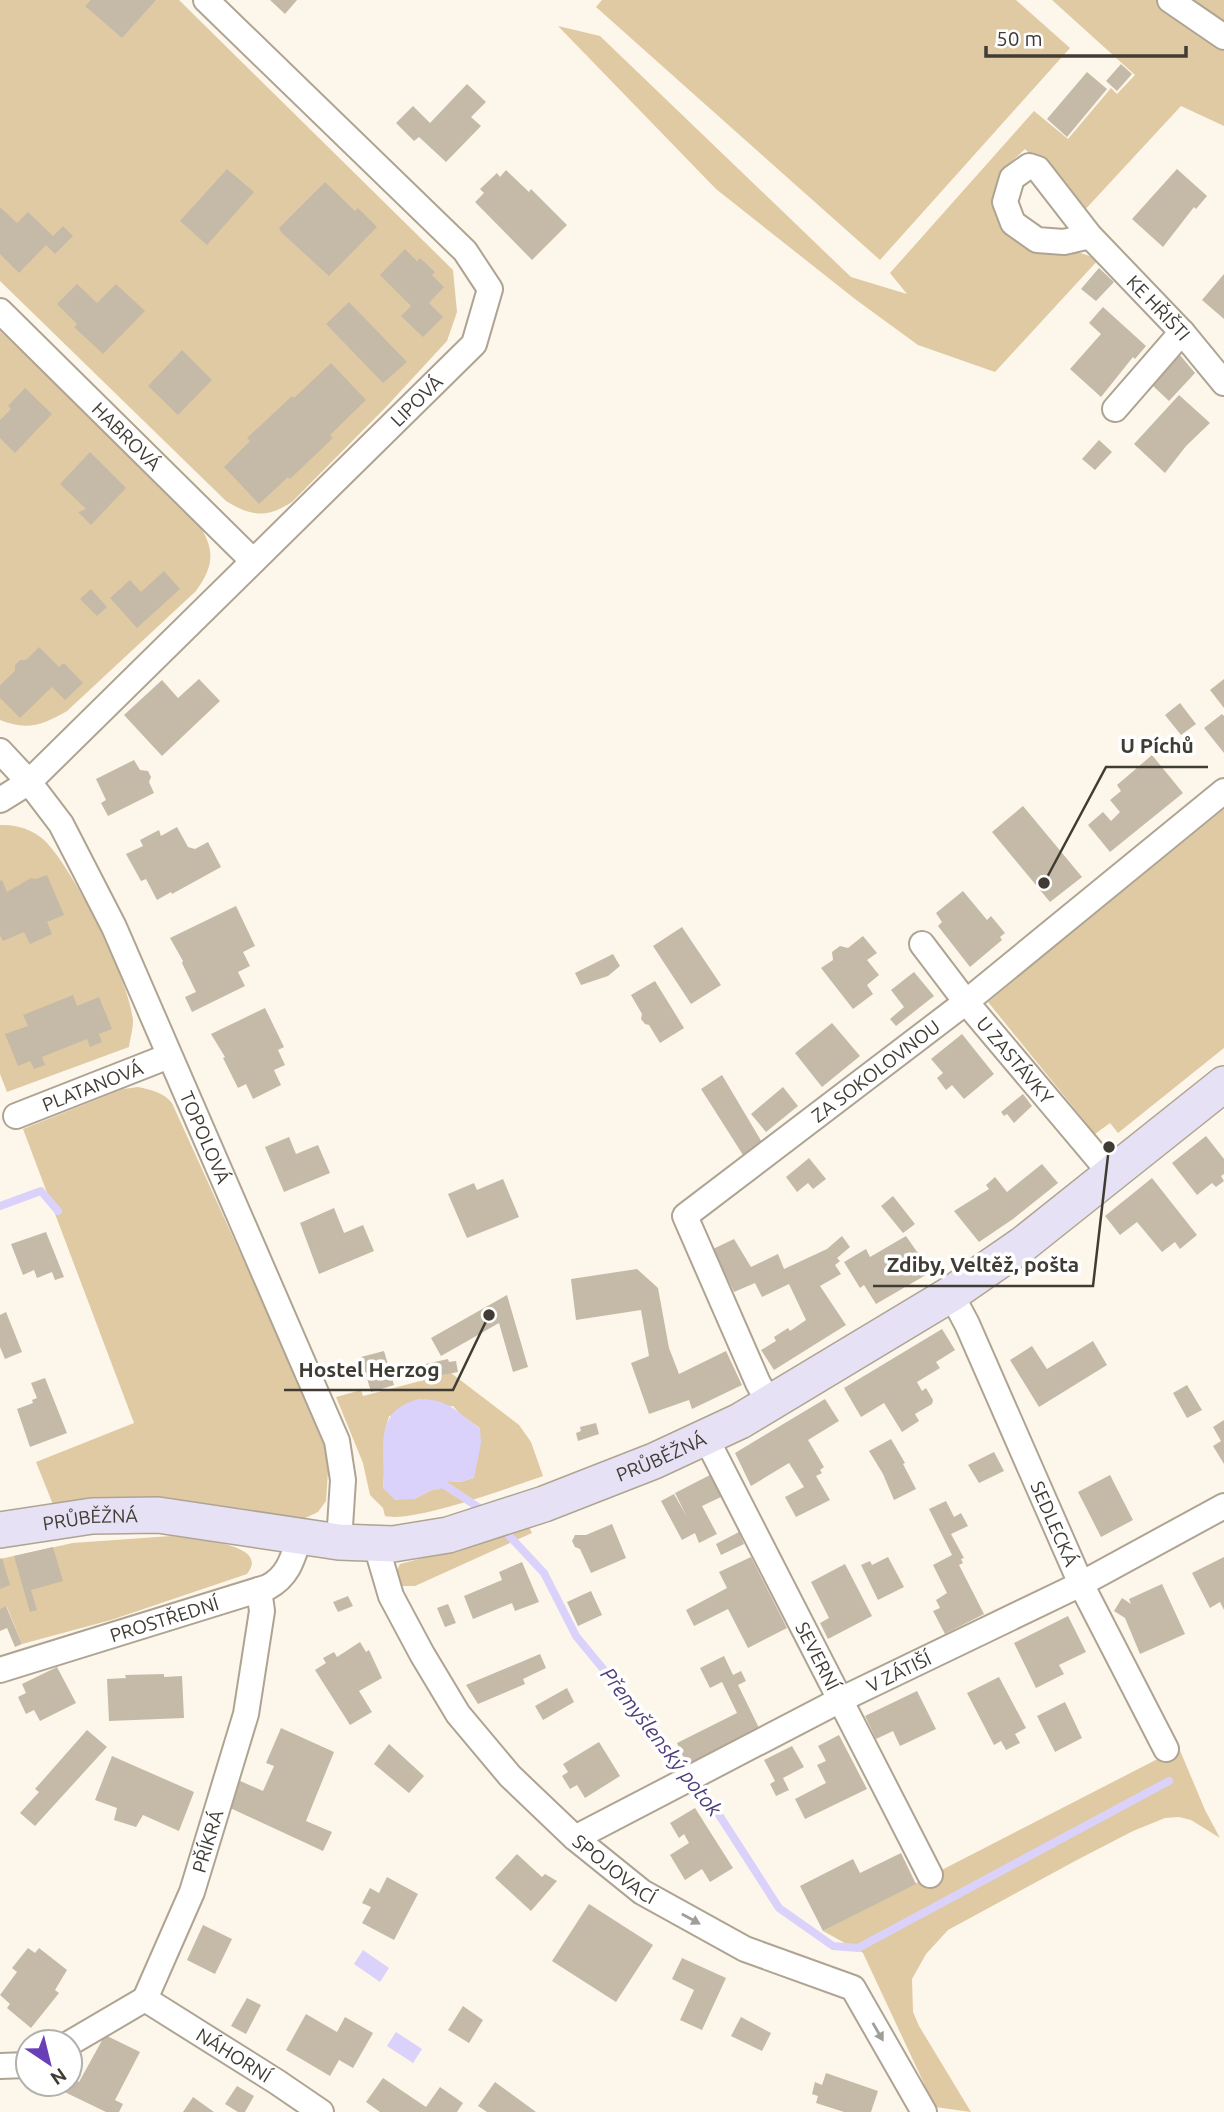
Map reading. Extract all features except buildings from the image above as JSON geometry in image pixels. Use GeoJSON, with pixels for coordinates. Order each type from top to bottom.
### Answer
{"type":"FeatureCollection","features":[{"type":"Feature","properties":{"kind":"street","name":"LIPOVÁ"},"geometry":{"type":"LineString","coordinates":[[29,782],[474,344],[490,289],[465,251],[206,0]]}},
{"type":"Feature","properties":{"kind":"street"},"geometry":{"type":"LineString","coordinates":[[1170,0],[1224,37]]}},
{"type":"Feature","properties":{"kind":"street","name":"KE HŘIŠTI"},"geometry":{"type":"LineString","coordinates":[[1090,236],[1182,332],[1224,383]]}},
{"type":"Feature","properties":{"kind":"street","name":"HABROVÁ"},"geometry":{"type":"LineString","coordinates":[[0,311],[253,561]]}},
{"type":"Feature","properties":{"kind":"street"},"geometry":{"type":"LineString","coordinates":[[1115,409],[1182,332]]}},
{"type":"Feature","properties":{"kind":"street","name":"TOPOLOVÁ"},"geometry":{"type":"LineString","coordinates":[[0,751],[29,782],[61,824],[114,927],[337,1441],[343,1480],[339,1542]]}},
{"type":"Feature","properties":{"kind":"street"},"geometry":{"type":"LineString","coordinates":[[0,800],[29,782]]}},
{"type":"Feature","properties":{"kind":"street","name":"ZA SOKOLOVNOU"},"geometry":{"type":"LineString","coordinates":[[770,1405],[685,1216],[966,1002],[1224,791]]}},
{"type":"Feature","properties":{"kind":"street","name":"U ZASTÁVKY"},"geometry":{"type":"LineString","coordinates":[[922,944],[966,1002],[1111,1174]]}},
{"type":"Feature","properties":{"kind":"street","name":"PLATANOVÁ"},"geometry":{"type":"LineString","coordinates":[[16,1116],[169,1056]]}},
{"type":"Feature","properties":{"kind":"street","name":"PRŮBĚŽNÁ"},"geometry":{"type":"LineString","coordinates":[[0,1530],[92,1516],[158,1515],[376,1545],[423,1540],[494,1520],[622,1474],[706,1438],[770,1405],[951,1294],[1022,1245],[1224,1084]]}},
{"type":"Feature","properties":{"kind":"street","name":"SEDLECKÁ"},"geometry":{"type":"LineString","coordinates":[[951,1294],[967,1324],[1081,1584],[1166,1749]]}},
{"type":"Feature","properties":{"kind":"street","name":"SEVERNÍ"},"geometry":{"type":"LineString","coordinates":[[706,1438],[930,1875]]}},
{"type":"Feature","properties":{"kind":"street","name":"V ZÁTIŠÍ"},"geometry":{"type":"LineString","coordinates":[[575,1838],[840,1700],[1081,1584],[1224,1506]]}},
{"type":"Feature","properties":{"kind":"street","name":"PROSTŘEDNÍ"},"geometry":{"type":"LineString","coordinates":[[0,1670],[258,1590],[282,1578],[289,1567],[300,1536]]}},
{"type":"Feature","properties":{"kind":"street","name":"SPOJOVACÍ"},"geometry":{"type":"LineString","coordinates":[[376,1545],[392,1597],[422,1654],[458,1714],[510,1776],[575,1838],[642,1892],[745,1949],[853,1988],[924,2112]]}},
{"type":"Feature","properties":{"kind":"street","name":"PŘÍKRÁ"},"geometry":{"type":"LineString","coordinates":[[145,2000],[192,1892],[241,1734],[262,1611],[258,1590]]}},
{"type":"Feature","properties":{"kind":"street"},"geometry":{"type":"LineString","coordinates":[[84,2035],[145,2000]]}},
{"type":"Feature","properties":{"kind":"street","name":"NÁHORNÍ"},"geometry":{"type":"LineString","coordinates":[[145,2000],[321,2112]]}},
{"type":"Feature","properties":{"kind":"shaded area"},"geometry":{"type":"Polygon","coordinates":[[[0,0],[179,0],[453,270],[457,312],[447,341],[292,502],[275,511],[259,514],[226,501],[0,281],[0,0]]]}},
{"type":"Feature","properties":{"kind":"shaded area"},"geometry":{"type":"Polygon","coordinates":[[[602,0],[1016,0],[1070,48],[880,260],[596,7],[602,0]]]}},
{"type":"Feature","properties":{"kind":"shaded area"},"geometry":{"type":"Polygon","coordinates":[[[1052,0],[1224,0],[1224,126],[1181,106],[1081,214],[1064,189],[1025,149],[1004,169],[1028,236],[1099,259],[995,372],[918,345],[855,299],[716,189],[558,26],[600,36],[851,277],[907,294],[890,273],[1034,111],[1068,139],[1111,88],[1117,94],[1135,75],[1052,0]]]}},
{"type":"Feature","properties":{"kind":"shaded area"},"geometry":{"type":"Polygon","coordinates":[[[0,331],[197,522],[210,548],[207,573],[196,591],[67,711],[42,723],[27,726],[0,720],[0,331]]]}},
{"type":"Feature","properties":{"kind":"shaded area"},"geometry":{"type":"Polygon","coordinates":[[[1224,809],[1224,1048],[1118,1133],[1110,1123],[1095,1134],[988,1002],[1224,809]]]}},
{"type":"Feature","properties":{"kind":"shaded area"},"geometry":{"type":"Polygon","coordinates":[[[0,825],[29,830],[44,840],[56,854],[84,899],[111,954],[130,1003],[133,1021],[129,1047],[7,1092],[0,1074],[0,825]]]}},
{"type":"Feature","properties":{"kind":"shaded area"},"geometry":{"type":"Polygon","coordinates":[[[138,1087],[161,1094],[172,1103],[315,1418],[329,1457],[326,1501],[318,1512],[299,1521],[54,1507],[36,1462],[134,1423],[23,1129],[123,1089],[138,1087]]]}},
{"type":"Feature","properties":{"kind":"shaded area"},"geometry":{"type":"Polygon","coordinates":[[[451,1373],[519,1425],[531,1442],[543,1476],[439,1509],[399,1517],[385,1516],[383,1508],[370,1495],[363,1463],[336,1397],[361,1390],[363,1396],[451,1373]],[[453,1406],[389,1416],[384,1444],[383,1488],[414,1499],[449,1481],[460,1482],[473,1478],[480,1428],[453,1406]]]}},
{"type":"Feature","properties":{"kind":"shaded area"},"geometry":{"type":"Polygon","coordinates":[[[419,1399],[446,1404],[480,1428],[481,1443],[474,1478],[460,1482],[449,1481],[414,1499],[395,1500],[383,1488],[384,1434],[393,1413],[419,1399]]]}},
{"type":"Feature","properties":{"kind":"shaded area"},"geometry":{"type":"Polygon","coordinates":[[[528,1525],[532,1533],[415,1586],[402,1586],[399,1581],[397,1573],[400,1564],[450,1551],[528,1525]]]}},
{"type":"Feature","properties":{"kind":"shaded area"},"geometry":{"type":"Polygon","coordinates":[[[171,1536],[225,1544],[248,1555],[252,1563],[247,1574],[111,1620],[22,1644],[7,1607],[0,1609],[0,1559],[73,1543],[171,1536]]]}},
{"type":"Feature","properties":{"kind":"shaded area"},"geometry":{"type":"Polygon","coordinates":[[[1179,1748],[1220,1838],[1191,1820],[1165,1818],[1133,1831],[948,1930],[926,1954],[912,1979],[913,2012],[971,2112],[935,2107],[863,1953],[823,1931],[1179,1748]]]}},
{"type":"Feature","properties":{"kind":"shaded area"},"geometry":{"type":"Polygon","coordinates":[[[363,1950],[389,1968],[380,1982],[354,1964],[363,1950]]]}},
{"type":"Feature","properties":{"kind":"shaded area"},"geometry":{"type":"Polygon","coordinates":[[[396,2032],[422,2049],[413,2063],[387,2046],[396,2032]]]}},
{"type":"Feature","properties":{"kind":"waterway","name":"Přemyšlenský potok"},"geometry":{"type":"LineString","coordinates":[[0,1206],[41,1191],[58,1211]]}},
{"type":"Feature","properties":{"kind":"waterway","name":"Přemyšlenský potok"},"geometry":{"type":"LineString","coordinates":[[435,1486],[443,1484],[487,1513]]}},
{"type":"Feature","properties":{"kind":"waterway","name":"Přemyšlenský potok"},"geometry":{"type":"LineString","coordinates":[[501,1527],[544,1573],[576,1636],[703,1790],[779,1908],[833,1946],[858,1948],[1169,1781]]}},
{"type":"Feature","properties":{"kind":"place","name":"U Píchů"},"geometry":{"type":"Point","coordinates":[1044,883]}},
{"type":"Feature","properties":{"kind":"place","name":"Zdiby, Veltěž, pošta"},"geometry":{"type":"Point","coordinates":[1109,1147]}},
{"type":"Feature","properties":{"kind":"place","name":"Hostel Herzog"},"geometry":{"type":"Point","coordinates":[489,1315]}}]}
